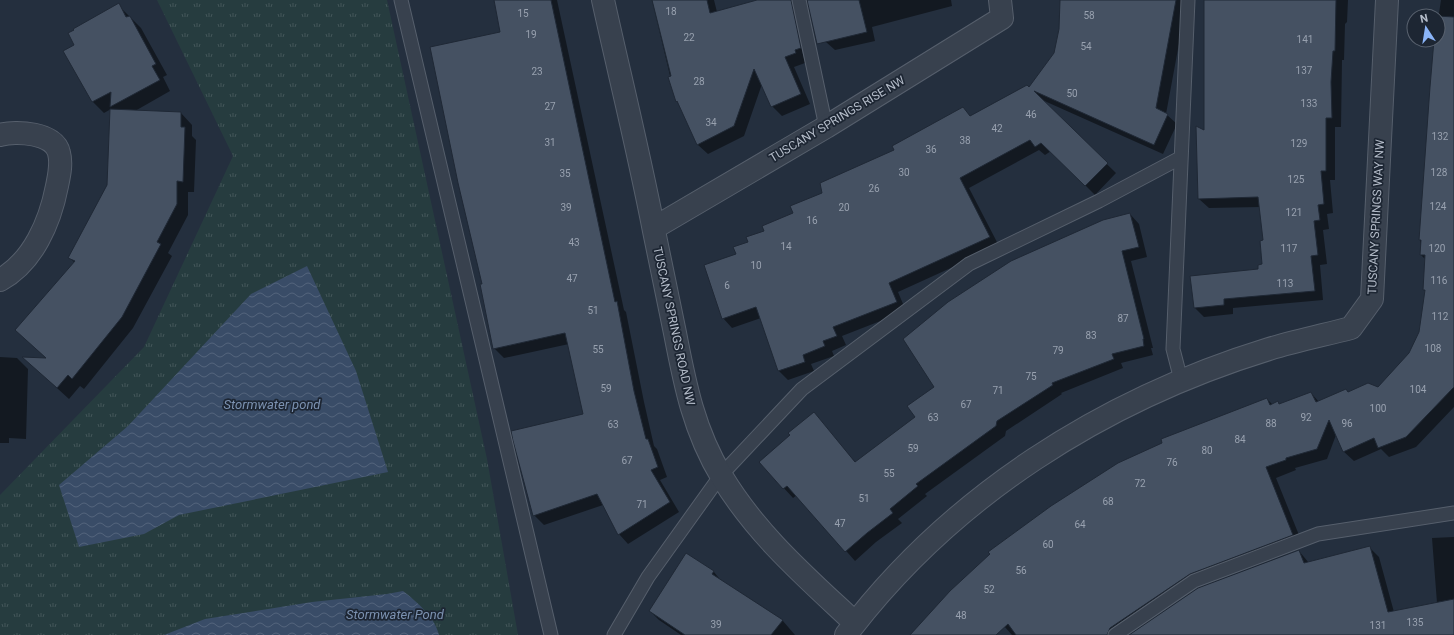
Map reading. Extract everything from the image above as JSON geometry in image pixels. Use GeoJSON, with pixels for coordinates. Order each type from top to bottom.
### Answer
{"type":"FeatureCollection","features":[{"type":"Feature","properties":{"kind":"street","name":"TUSCANY SPRINGS ROAD NW"},"geometry":{"type":"LineString","coordinates":[[603,0],[654,228],[687,394],[696,422],[721,475],[741,506],[763,534],[850,629]]}},
{"type":"Feature","properties":{"kind":"street","name":"TUSCANY SPRINGS RISE NW"},"geometry":{"type":"LineString","coordinates":[[654,228],[826,127],[1002,18],[1000,0]]}},
{"type":"Feature","properties":{"kind":"street","name":"TUSCANY SPRINGS WAY NW"},"geometry":{"type":"LineString","coordinates":[[850,629],[891,581],[929,542],[970,506],[1014,472],[1095,421],[1181,380],[1269,349],[1351,328],[1372,299],[1387,0]]}},
{"type":"Feature","properties":{"kind":"street"},"geometry":{"type":"LineString","coordinates":[[0,134],[22,132],[39,136],[52,143],[59,152],[60,172],[49,218],[31,252],[19,267],[0,280]]}},
{"type":"Feature","properties":{"kind":"lane"},"geometry":{"type":"LineString","coordinates":[[401,0],[551,635]]}},
{"type":"Feature","properties":{"kind":"lane"},"geometry":{"type":"LineString","coordinates":[[799,0],[826,127]]}},
{"type":"Feature","properties":{"kind":"lane"},"geometry":{"type":"LineString","coordinates":[[1181,380],[1173,349],[1180,158],[1188,0]]}},
{"type":"Feature","properties":{"kind":"lane"},"geometry":{"type":"LineString","coordinates":[[614,635],[648,577],[721,475],[802,389],[969,264],[1099,201],[1180,158]]}},
{"type":"Feature","properties":{"kind":"lane"},"geometry":{"type":"LineString","coordinates":[[1115,635],[1194,581],[1318,534],[1454,512]]}},
{"type":"Feature","properties":{"kind":"green space"},"geometry":{"type":"Polygon","coordinates":[[[157,0],[387,0],[487,459],[518,635],[0,635],[0,495],[144,347],[233,156],[157,0]]]}},
{"type":"Feature","properties":{"kind":"water","name":"Stormwater pond"},"geometry":{"type":"Polygon","coordinates":[[[307,266],[356,371],[388,472],[179,515],[144,534],[79,547],[59,485],[128,426],[251,294],[307,266]]]}},
{"type":"Feature","properties":{"kind":"water","name":"Stormwater Pond"},"geometry":{"type":"Polygon","coordinates":[[[403,591],[430,616],[439,635],[164,635],[205,619],[312,602],[403,591]]]}},
{"type":"Feature","properties":{"kind":"building"},"geometry":{"type":"Polygon","coordinates":[[[494,0],[551,0],[615,302],[617,301],[634,391],[646,439],[648,439],[658,467],[651,470],[670,502],[618,535],[597,494],[533,516],[513,441],[511,431],[583,414],[565,333],[493,349],[480,284],[482,284],[458,183],[430,47],[500,32],[494,0]]]}},
{"type":"Feature","properties":{"kind":"building"},"geometry":{"type":"Polygon","coordinates":[[[652,0],[707,0],[710,13],[757,0],[791,0],[801,48],[795,50],[796,53],[785,57],[801,94],[771,107],[754,69],[734,126],[697,145],[677,101],[676,102],[668,77],[671,76],[652,0]]]}},
{"type":"Feature","properties":{"kind":"building"},"geometry":{"type":"Polygon","coordinates":[[[807,0],[859,0],[867,32],[817,44],[807,0]]]}},
{"type":"Feature","properties":{"kind":"building"},"geometry":{"type":"Polygon","coordinates":[[[1060,0],[1176,0],[1156,108],[1168,114],[1154,145],[1034,91],[1108,163],[1085,186],[1041,143],[1035,147],[1030,140],[960,178],[990,237],[889,283],[897,302],[833,327],[837,336],[823,341],[825,346],[803,355],[805,362],[778,371],[756,307],[722,319],[704,265],[736,254],[733,247],[748,242],[746,237],[764,231],[762,226],[793,213],[790,206],[822,193],[820,183],[894,150],[892,146],[963,107],[970,116],[1027,85],[1029,87],[1054,53],[1059,29],[1060,0]]]}},
{"type":"Feature","properties":{"kind":"building"},"geometry":{"type":"Polygon","coordinates":[[[1204,0],[1336,0],[1335,51],[1333,51],[1331,82],[1332,118],[1326,118],[1326,171],[1321,171],[1324,204],[1318,205],[1320,220],[1314,221],[1318,255],[1311,256],[1315,291],[1224,299],[1224,305],[1194,308],[1190,276],[1258,269],[1258,265],[1262,264],[1260,241],[1263,240],[1258,197],[1198,199],[1196,126],[1204,130],[1204,0]]]}},
{"type":"Feature","properties":{"kind":"building"},"geometry":{"type":"Polygon","coordinates":[[[119,3],[126,17],[130,16],[156,64],[152,66],[160,80],[110,107],[111,92],[92,102],[63,51],[74,45],[68,33],[119,3]]]}},
{"type":"Feature","properties":{"kind":"building"},"geometry":{"type":"Polygon","coordinates":[[[1446,16],[1454,17],[1454,387],[1406,437],[1378,448],[1374,438],[1343,452],[1329,420],[1317,449],[1286,458],[1286,460],[1266,467],[1293,535],[1190,574],[1110,628],[1107,635],[1016,635],[1008,624],[996,635],[910,635],[950,591],[990,554],[988,552],[1051,506],[1118,463],[1162,443],[1161,439],[1267,398],[1270,405],[1278,401],[1279,404],[1311,392],[1316,402],[1346,389],[1348,392],[1368,383],[1378,387],[1409,353],[1419,332],[1425,290],[1423,290],[1425,255],[1420,255],[1421,240],[1419,240],[1433,48],[1446,48],[1446,16]]]}},
{"type":"Feature","properties":{"kind":"building"},"geometry":{"type":"Polygon","coordinates":[[[110,109],[181,112],[181,127],[185,127],[183,182],[177,181],[177,204],[157,242],[161,244],[122,317],[72,379],[68,375],[57,388],[22,357],[46,358],[15,330],[75,261],[68,258],[107,185],[110,109]]]}},
{"type":"Feature","properties":{"kind":"building"},"geometry":{"type":"Polygon","coordinates":[[[1130,213],[1139,247],[1122,251],[1144,339],[1144,346],[1112,354],[1114,359],[1052,383],[1053,385],[997,421],[996,426],[916,484],[918,486],[890,509],[893,513],[845,552],[787,486],[783,489],[759,462],[790,435],[788,433],[814,412],[855,462],[915,417],[907,406],[934,387],[903,339],[948,302],[1011,261],[1103,220],[1130,213]]]}},
{"type":"Feature","properties":{"kind":"building"},"geometry":{"type":"Polygon","coordinates":[[[1370,546],[1388,612],[1454,599],[1454,635],[1129,635],[1198,588],[1299,550],[1304,563],[1370,546]]]}},
{"type":"Feature","properties":{"kind":"building"},"geometry":{"type":"Polygon","coordinates":[[[686,553],[714,571],[712,574],[783,620],[771,635],[685,635],[649,611],[686,553]]]}}]}
